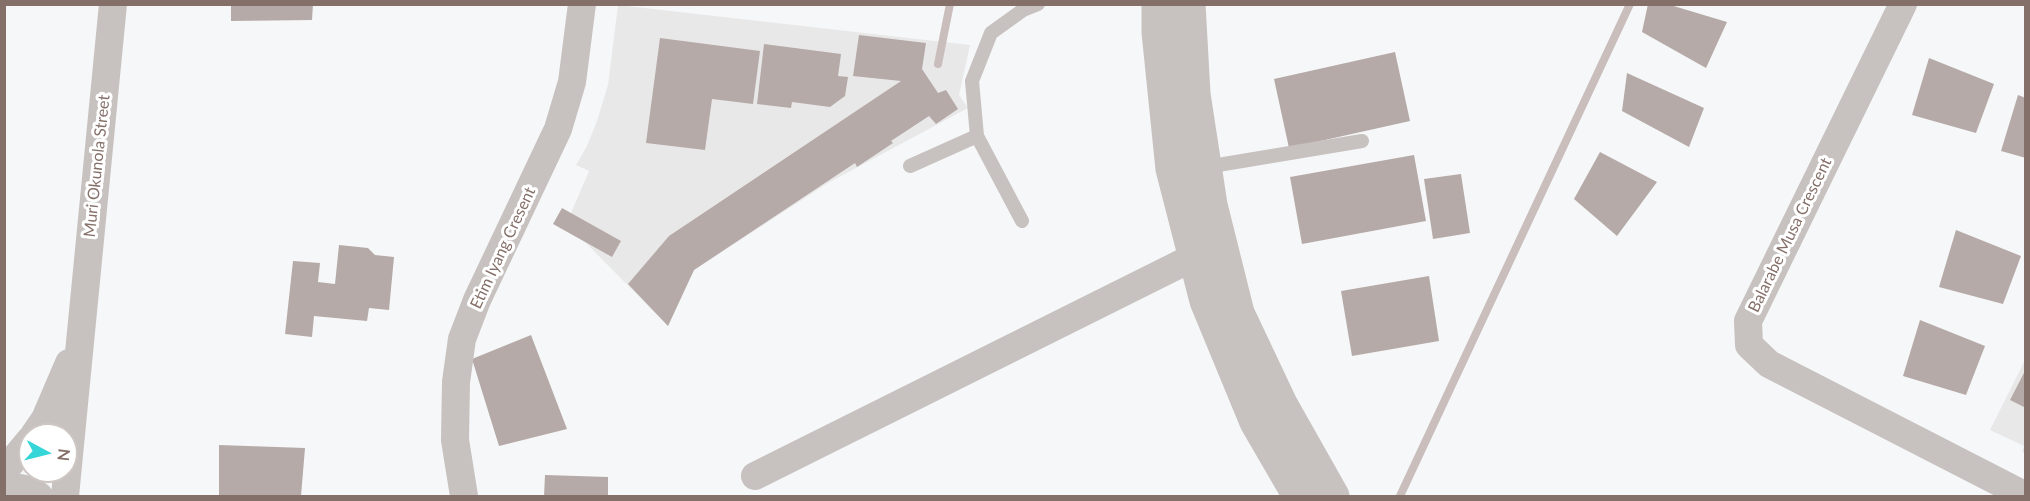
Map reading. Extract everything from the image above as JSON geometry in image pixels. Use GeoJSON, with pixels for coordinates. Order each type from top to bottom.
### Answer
{"type":"FeatureCollection","features":[{"type":"Feature","properties":{"kind":"street","name":"Muri Okunola Street"},"geometry":{"type":"LineString","coordinates":[[81,327],[113,4]]}},
{"type":"Feature","properties":{"kind":"street","name":"Etim Iyang Cresent"},"geometry":{"type":"LineString","coordinates":[[464,496],[454,440],[456,382],[462,339],[477,300],[558,129],[572,82],[582,4]]}},
{"type":"Feature","properties":{"kind":"street"},"geometry":{"type":"LineString","coordinates":[[1158,4],[1158,32],[1172,169],[1206,301],[1257,422],[1299,496]]}},
{"type":"Feature","properties":{"kind":"street"},"geometry":{"type":"LineString","coordinates":[[1189,4],[1194,94],[1211,205],[1238,313],[1281,404],[1333,496]]}},
{"type":"Feature","properties":{"kind":"street","name":"Balarabe Musa Crescent"},"geometry":{"type":"LineString","coordinates":[[1903,4],[1748,321],[1749,345],[1768,364],[2025,496]]}},
{"type":"Feature","properties":{"kind":"street"},"geometry":{"type":"LineString","coordinates":[[755,476],[1194,257]]}},
{"type":"Feature","properties":{"kind":"street"},"geometry":{"type":"LineString","coordinates":[[42,423],[61,385],[81,327]]}},
{"type":"Feature","properties":{"kind":"street"},"geometry":{"type":"LineString","coordinates":[[64,496],[81,327]]}},
{"type":"Feature","properties":{"kind":"street"},"geometry":{"type":"LineString","coordinates":[[4,471],[18,454]]}},
{"type":"Feature","properties":{"kind":"street"},"geometry":{"type":"LineString","coordinates":[[4,487],[17,487],[34,492],[39,496]]}},
{"type":"Feature","properties":{"kind":"lane"},"geometry":{"type":"LineString","coordinates":[[1022,221],[977,136],[972,81],[991,33],[1023,10],[1038,4]]}},
{"type":"Feature","properties":{"kind":"lane"},"geometry":{"type":"LineString","coordinates":[[910,165],[977,136]]}},
{"type":"Feature","properties":{"kind":"lane"},"geometry":{"type":"LineString","coordinates":[[1206,167],[1362,141]]}},
{"type":"Feature","properties":{"kind":"shaded area"},"geometry":{"type":"Polygon","coordinates":[[[618,5],[970,45],[959,95],[968,108],[828,183],[694,270],[668,326],[584,241],[571,213],[589,171],[576,165],[597,121],[608,85],[618,5]]]}},
{"type":"Feature","properties":{"kind":"shaded area"},"geometry":{"type":"Polygon","coordinates":[[[2025,360],[2025,453],[2022,452],[2024,446],[1990,430],[2025,360]]]}},
{"type":"Feature","properties":{"kind":"building"},"geometry":{"type":"Polygon","coordinates":[[[231,4],[313,4],[312,20],[231,21],[231,4]]]}},
{"type":"Feature","properties":{"kind":"building"},"geometry":{"type":"Polygon","coordinates":[[[1648,4],[1667,4],[1727,22],[1706,68],[1642,32],[1648,4]]]}},
{"type":"Feature","properties":{"kind":"building"},"geometry":{"type":"Polygon","coordinates":[[[859,35],[926,43],[922,69],[938,93],[946,90],[958,109],[936,124],[929,116],[857,167],[855,163],[694,270],[668,326],[628,284],[669,236],[901,81],[853,76],[859,35]]]}},
{"type":"Feature","properties":{"kind":"building"},"geometry":{"type":"Polygon","coordinates":[[[660,38],[760,51],[753,104],[712,99],[705,150],[646,143],[660,38]]]}},
{"type":"Feature","properties":{"kind":"building"},"geometry":{"type":"Polygon","coordinates":[[[764,44],[841,54],[838,76],[848,77],[845,96],[830,107],[792,102],[791,108],[757,104],[764,44]]]}},
{"type":"Feature","properties":{"kind":"building"},"geometry":{"type":"Polygon","coordinates":[[[1395,52],[1410,121],[1289,148],[1274,79],[1395,52]]]}},
{"type":"Feature","properties":{"kind":"building"},"geometry":{"type":"Polygon","coordinates":[[[1929,58],[1994,84],[1976,133],[1912,115],[1929,58]]]}},
{"type":"Feature","properties":{"kind":"building"},"geometry":{"type":"Polygon","coordinates":[[[1627,73],[1704,108],[1689,147],[1622,111],[1627,73]]]}},
{"type":"Feature","properties":{"kind":"building"},"geometry":{"type":"Polygon","coordinates":[[[2018,95],[2026,98],[2026,158],[2001,151],[2018,95]]]}},
{"type":"Feature","properties":{"kind":"building"},"geometry":{"type":"Polygon","coordinates":[[[1600,152],[1657,182],[1617,236],[1574,199],[1600,152]]]}},
{"type":"Feature","properties":{"kind":"building"},"geometry":{"type":"Polygon","coordinates":[[[1414,155],[1426,221],[1302,244],[1290,177],[1414,155]]]}},
{"type":"Feature","properties":{"kind":"building"},"geometry":{"type":"Polygon","coordinates":[[[1461,174],[1470,233],[1433,239],[1424,179],[1461,174]]]}},
{"type":"Feature","properties":{"kind":"building"},"geometry":{"type":"Polygon","coordinates":[[[562,208],[621,241],[612,257],[553,224],[562,208]]]}},
{"type":"Feature","properties":{"kind":"building"},"geometry":{"type":"Polygon","coordinates":[[[1956,230],[2021,256],[2003,304],[1939,287],[1956,230]]]}},
{"type":"Feature","properties":{"kind":"building"},"geometry":{"type":"Polygon","coordinates":[[[339,245],[368,248],[375,255],[394,257],[389,310],[369,308],[367,321],[314,316],[312,337],[285,334],[293,261],[320,263],[318,282],[335,284],[339,245]]]}},
{"type":"Feature","properties":{"kind":"building"},"geometry":{"type":"Polygon","coordinates":[[[1429,276],[1439,341],[1352,356],[1341,291],[1429,276]]]}},
{"type":"Feature","properties":{"kind":"building"},"geometry":{"type":"Polygon","coordinates":[[[1920,320],[1985,346],[1966,395],[1903,376],[1920,320]]]}},
{"type":"Feature","properties":{"kind":"building"},"geometry":{"type":"Polygon","coordinates":[[[531,335],[567,429],[499,446],[472,359],[531,335]]]}},
{"type":"Feature","properties":{"kind":"building"},"geometry":{"type":"Polygon","coordinates":[[[2026,369],[2026,408],[2010,400],[2026,369]]]}},
{"type":"Feature","properties":{"kind":"building"},"geometry":{"type":"Polygon","coordinates":[[[219,445],[305,448],[301,496],[219,496],[219,445]]]}},
{"type":"Feature","properties":{"kind":"building"},"geometry":{"type":"Polygon","coordinates":[[[545,475],[608,477],[608,496],[544,496],[545,475]]]}},
{"type":"Feature","properties":{"kind":"waterway"},"geometry":{"type":"LineString","coordinates":[[938,64],[950,4]]}},
{"type":"Feature","properties":{"kind":"waterway"},"geometry":{"type":"LineString","coordinates":[[1400,496],[1630,4]]}}]}
